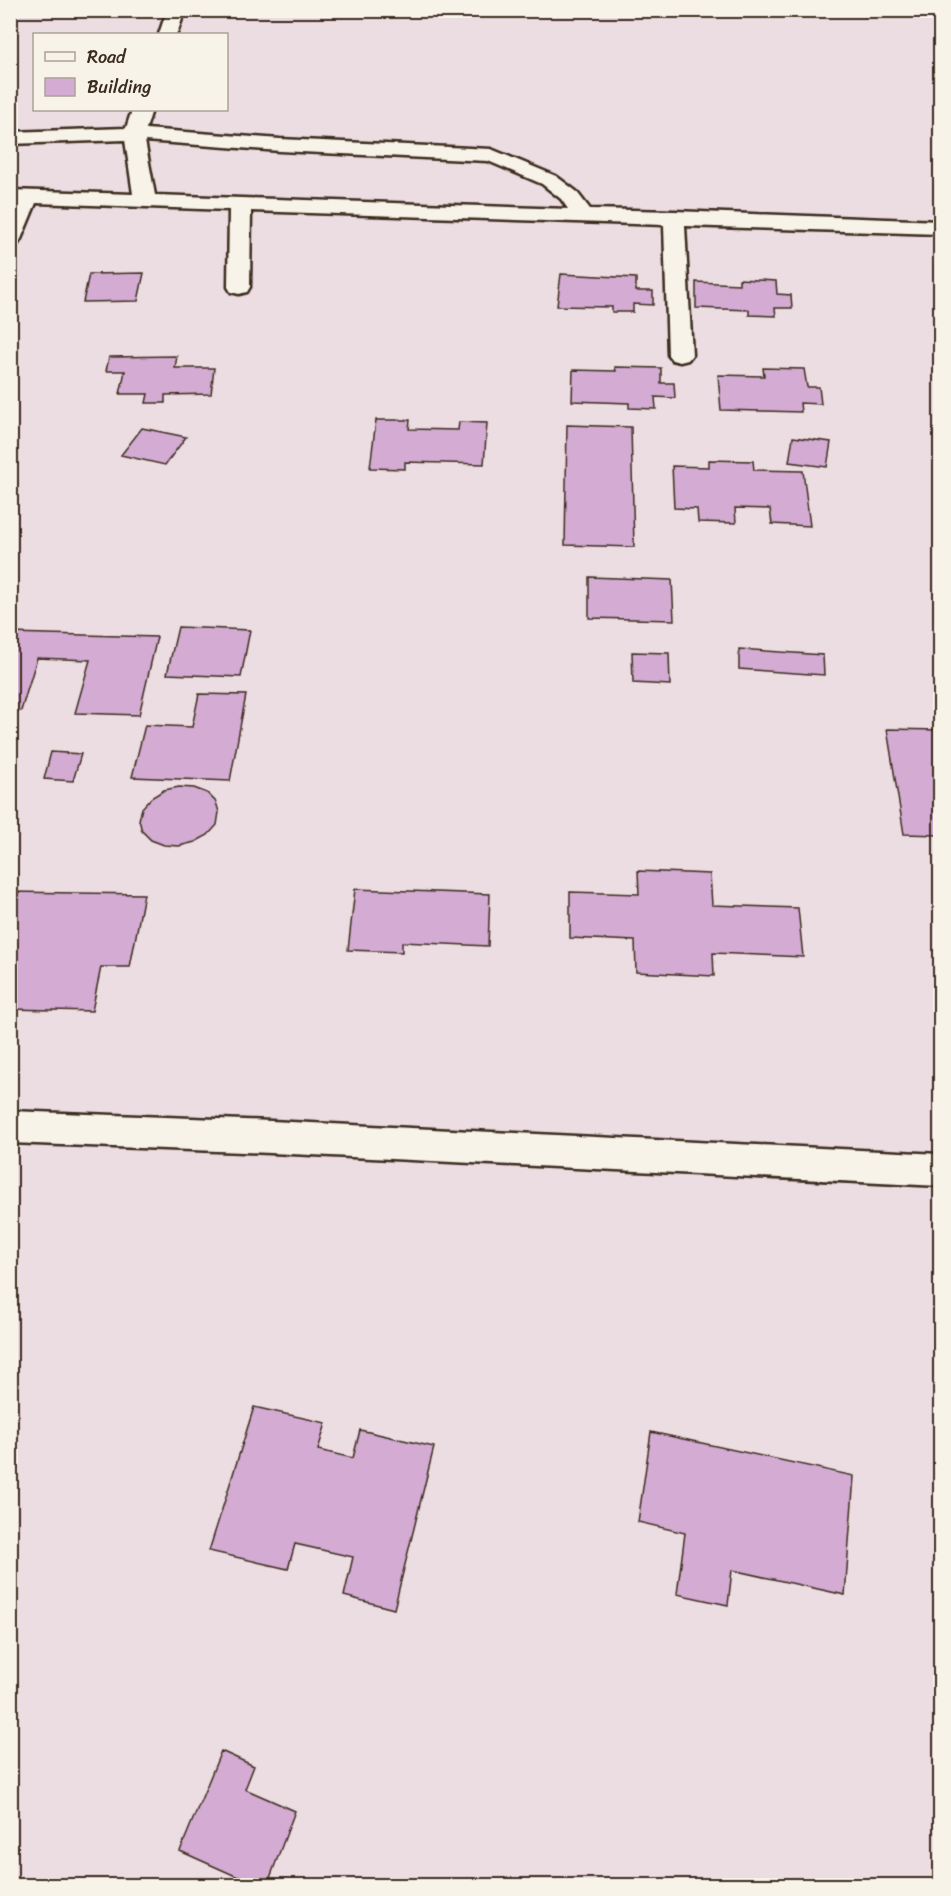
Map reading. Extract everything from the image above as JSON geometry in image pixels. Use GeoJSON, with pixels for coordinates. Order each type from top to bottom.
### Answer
{"type":"FeatureCollection","features":[{"type":"Feature","properties":{"kind":"street"},"geometry":{"type":"LineString","coordinates":[[168,33],[176,10]]}},
{"type":"Feature","properties":{"kind":"street"},"geometry":{"type":"LineString","coordinates":[[142,111],[134,135],[145,201]]}},
{"type":"Feature","properties":{"kind":"street"},"geometry":{"type":"LineString","coordinates":[[10,138],[134,135],[280,145],[491,154],[549,180],[569,195],[582,214]]}},
{"type":"Feature","properties":{"kind":"street"},"geometry":{"type":"LineString","coordinates":[[10,239],[19,197],[674,217],[940,228]]}},
{"type":"Feature","properties":{"kind":"street"},"geometry":{"type":"LineString","coordinates":[[239,287],[240,204]]}},
{"type":"Feature","properties":{"kind":"street"},"geometry":{"type":"LineString","coordinates":[[674,217],[680,355]]}},
{"type":"Feature","properties":{"kind":"street"},"geometry":{"type":"LineString","coordinates":[[10,1127],[271,1137],[940,1170]]}},
{"type":"Feature","properties":{"kind":"building"},"geometry":{"type":"Polygon","coordinates":[[[144,273],[138,301],[83,302],[89,274],[144,273]]]}},
{"type":"Feature","properties":{"kind":"building"},"geometry":{"type":"Polygon","coordinates":[[[561,274],[636,278],[636,291],[653,291],[653,305],[633,304],[633,312],[612,312],[612,307],[557,306],[561,274]]]}},
{"type":"Feature","properties":{"kind":"building"},"geometry":{"type":"Polygon","coordinates":[[[739,279],[776,281],[777,294],[791,295],[792,308],[775,308],[776,316],[749,315],[749,310],[696,308],[696,282],[739,284],[739,279]]]}},
{"type":"Feature","properties":{"kind":"building"},"geometry":{"type":"Polygon","coordinates":[[[177,356],[175,368],[214,368],[211,394],[165,395],[165,403],[146,403],[148,394],[120,394],[125,371],[106,371],[109,357],[177,356]]]}},
{"type":"Feature","properties":{"kind":"building"},"geometry":{"type":"Polygon","coordinates":[[[615,367],[661,368],[661,383],[674,383],[675,398],[655,397],[656,409],[629,408],[629,403],[572,401],[573,370],[616,371],[615,367]]]}},
{"type":"Feature","properties":{"kind":"building"},"geometry":{"type":"Polygon","coordinates":[[[763,368],[804,369],[807,387],[819,387],[821,404],[800,403],[801,412],[721,410],[718,375],[764,376],[763,368]]]}},
{"type":"Feature","properties":{"kind":"building"},"geometry":{"type":"Polygon","coordinates":[[[376,420],[410,420],[409,429],[458,430],[459,422],[487,423],[484,464],[405,462],[405,469],[370,468],[376,420]]]}},
{"type":"Feature","properties":{"kind":"building"},"geometry":{"type":"Polygon","coordinates":[[[567,425],[631,427],[634,547],[565,545],[567,425]]]}},
{"type":"Feature","properties":{"kind":"building"},"geometry":{"type":"Polygon","coordinates":[[[142,428],[186,437],[165,465],[121,455],[142,428]]]}},
{"type":"Feature","properties":{"kind":"building"},"geometry":{"type":"Polygon","coordinates":[[[793,437],[831,442],[827,467],[789,462],[793,437]]]}},
{"type":"Feature","properties":{"kind":"building"},"geometry":{"type":"Polygon","coordinates":[[[709,460],[753,461],[754,470],[803,471],[810,526],[772,524],[770,509],[735,508],[736,523],[698,522],[697,509],[674,508],[672,466],[709,467],[709,460]]]}},
{"type":"Feature","properties":{"kind":"building"},"geometry":{"type":"Polygon","coordinates":[[[589,577],[672,580],[674,620],[589,618],[589,577]]]}},
{"type":"Feature","properties":{"kind":"building"},"geometry":{"type":"Polygon","coordinates":[[[178,627],[250,630],[241,677],[167,674],[178,627]]]}},
{"type":"Feature","properties":{"kind":"building"},"geometry":{"type":"Polygon","coordinates":[[[10,633],[157,637],[139,715],[75,713],[90,660],[37,658],[21,711],[10,711],[10,633]]]}},
{"type":"Feature","properties":{"kind":"building"},"geometry":{"type":"Polygon","coordinates":[[[739,649],[823,655],[824,675],[739,669],[739,649]]]}},
{"type":"Feature","properties":{"kind":"building"},"geometry":{"type":"Polygon","coordinates":[[[632,652],[669,653],[670,685],[633,683],[632,652]]]}},
{"type":"Feature","properties":{"kind":"building"},"geometry":{"type":"Polygon","coordinates":[[[199,694],[246,695],[230,781],[132,777],[145,725],[192,727],[199,694]]]}},
{"type":"Feature","properties":{"kind":"building"},"geometry":{"type":"Polygon","coordinates":[[[887,729],[940,730],[940,835],[904,834],[887,729]]]}},
{"type":"Feature","properties":{"kind":"building"},"geometry":{"type":"Polygon","coordinates":[[[51,752],[81,754],[73,781],[44,779],[51,752]]]}},
{"type":"Feature","properties":{"kind":"building"},"geometry":{"type":"Polygon","coordinates":[[[179,787],[194,788],[207,793],[216,802],[219,812],[217,825],[208,835],[195,842],[179,846],[164,845],[151,840],[142,831],[139,820],[142,808],[151,798],[164,790],[179,787]]]}},
{"type":"Feature","properties":{"kind":"building"},"geometry":{"type":"Polygon","coordinates":[[[638,871],[710,874],[712,905],[798,908],[803,957],[713,953],[714,976],[636,972],[635,941],[570,938],[570,892],[639,894],[638,871]]]}},
{"type":"Feature","properties":{"kind":"building"},"geometry":{"type":"Polygon","coordinates":[[[355,889],[490,894],[488,946],[402,942],[402,952],[348,950],[355,889]]]}},
{"type":"Feature","properties":{"kind":"building"},"geometry":{"type":"Polygon","coordinates":[[[10,892],[144,894],[130,967],[101,967],[92,1011],[10,1009],[10,989],[16,965],[10,964],[10,892]]]}},
{"type":"Feature","properties":{"kind":"building"},"geometry":{"type":"Polygon","coordinates":[[[254,1407],[326,1423],[318,1450],[353,1458],[360,1430],[434,1447],[394,1609],[344,1596],[353,1557],[295,1544],[288,1569],[209,1551],[254,1407]]]}},
{"type":"Feature","properties":{"kind":"building"},"geometry":{"type":"Polygon","coordinates":[[[651,1432],[854,1476],[845,1595],[732,1570],[728,1605],[677,1594],[685,1533],[638,1522],[651,1432]]]}},
{"type":"Feature","properties":{"kind":"building"},"geometry":{"type":"Polygon","coordinates":[[[221,1751],[254,1766],[245,1789],[295,1811],[267,1886],[258,1886],[180,1851],[221,1751]]]}}]}
